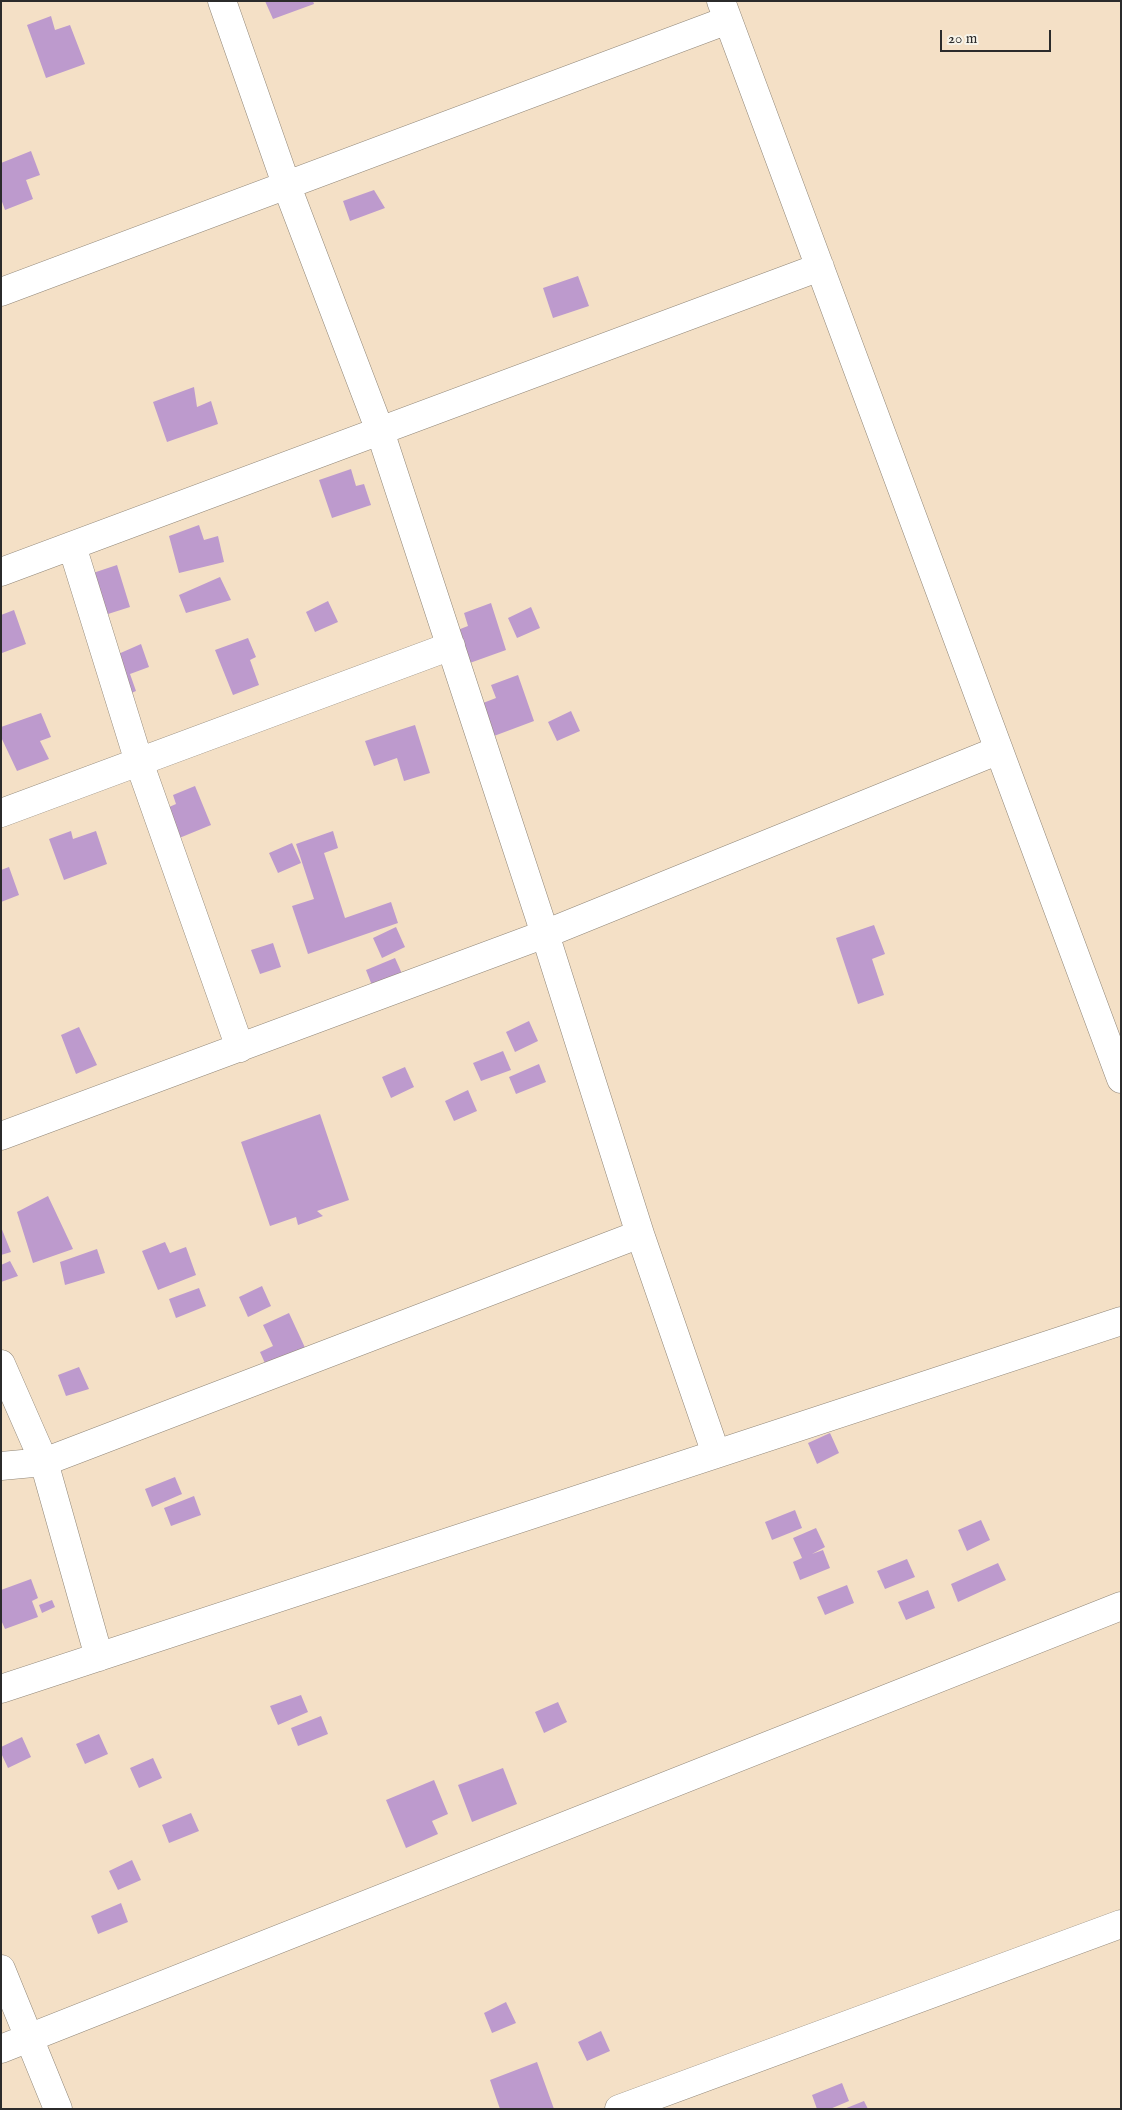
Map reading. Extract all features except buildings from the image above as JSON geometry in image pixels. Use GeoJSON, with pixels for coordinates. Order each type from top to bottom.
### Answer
{"type":"FeatureCollection","features":[{"type":"Feature","properties":{"kind":"street"},"geometry":{"type":"LineString","coordinates":[[222,1],[286,184],[380,431],[545,934],[640,1234],[716,1454]]}},
{"type":"Feature","properties":{"kind":"street"},"geometry":{"type":"LineString","coordinates":[[1,292],[286,184],[725,11],[1121,1079]]}},
{"type":"Feature","properties":{"kind":"street"},"geometry":{"type":"LineString","coordinates":[[1,572],[820,267]]}},
{"type":"Feature","properties":{"kind":"street"},"geometry":{"type":"LineString","coordinates":[[72,546],[139,762],[240,1048]]}},
{"type":"Feature","properties":{"kind":"street"},"geometry":{"type":"LineString","coordinates":[[1,812],[451,646]]}},
{"type":"Feature","properties":{"kind":"street"},"geometry":{"type":"LineString","coordinates":[[1,1136],[545,934],[999,750]]}},
{"type":"Feature","properties":{"kind":"street"},"geometry":{"type":"LineString","coordinates":[[1,1466],[44,1462],[640,1234]]}},
{"type":"Feature","properties":{"kind":"street"},"geometry":{"type":"LineString","coordinates":[[1,1689],[1121,1321]]}},
{"type":"Feature","properties":{"kind":"street"},"geometry":{"type":"LineString","coordinates":[[1,1364],[44,1462],[98,1657]]}},
{"type":"Feature","properties":{"kind":"street"},"geometry":{"type":"LineString","coordinates":[[1,2049],[1121,1606]]}},
{"type":"Feature","properties":{"kind":"street"},"geometry":{"type":"LineString","coordinates":[[619,2109],[1121,1924]]}},
{"type":"Feature","properties":{"kind":"street"},"geometry":{"type":"LineString","coordinates":[[1,1969],[58,2109]]}}]}
